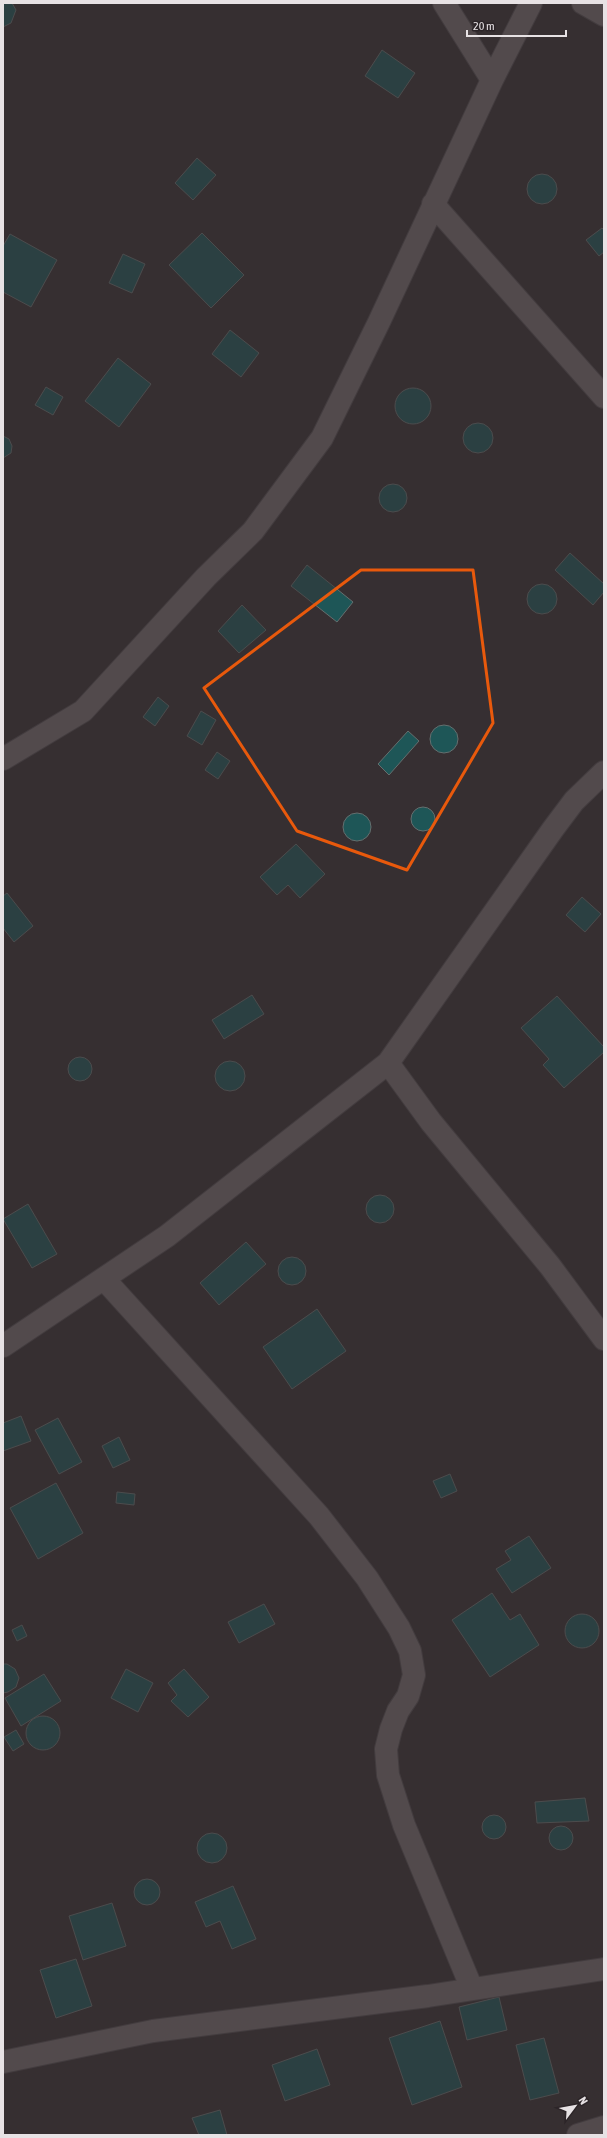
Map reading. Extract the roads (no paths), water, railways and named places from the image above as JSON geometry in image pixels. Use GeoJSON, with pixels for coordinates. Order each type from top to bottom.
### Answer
{"type":"FeatureCollection","features":[{"type":"Feature","properties":{"kind":"street"},"geometry":{"type":"LineString","coordinates":[[444,3],[492,80]]}},
{"type":"Feature","properties":{"kind":"street"},"geometry":{"type":"LineString","coordinates":[[3,759],[83,711],[206,577],[253,531],[322,438],[379,322],[492,80],[531,3]]}},
{"type":"Feature","properties":{"kind":"street"},"geometry":{"type":"LineString","coordinates":[[583,3],[604,15]]}},
{"type":"Feature","properties":{"kind":"street"},"geometry":{"type":"LineString","coordinates":[[433,204],[604,397]]}},
{"type":"Feature","properties":{"kind":"street"},"geometry":{"type":"LineString","coordinates":[[3,1346],[104,1279],[216,1200],[388,1064],[553,829],[574,801],[604,772]]}},
{"type":"Feature","properties":{"kind":"street"},"geometry":{"type":"LineString","coordinates":[[388,1064],[431,1122],[550,1266],[604,1339]]}},
{"type":"Feature","properties":{"kind":"street"},"geometry":{"type":"LineString","coordinates":[[104,1279],[319,1516],[367,1578],[399,1628],[410,1651],[414,1675],[408,1696],[398,1711],[391,1729],[386,1749],[388,1775],[404,1824],[472,1989]]}},
{"type":"Feature","properties":{"kind":"street"},"geometry":{"type":"LineString","coordinates":[[3,2062],[153,2031],[472,1989],[604,1968]]}},
{"type":"Feature","properties":{"kind":"street"},"geometry":{"type":"LineString","coordinates":[[578,2135],[604,2127]]}}]}
